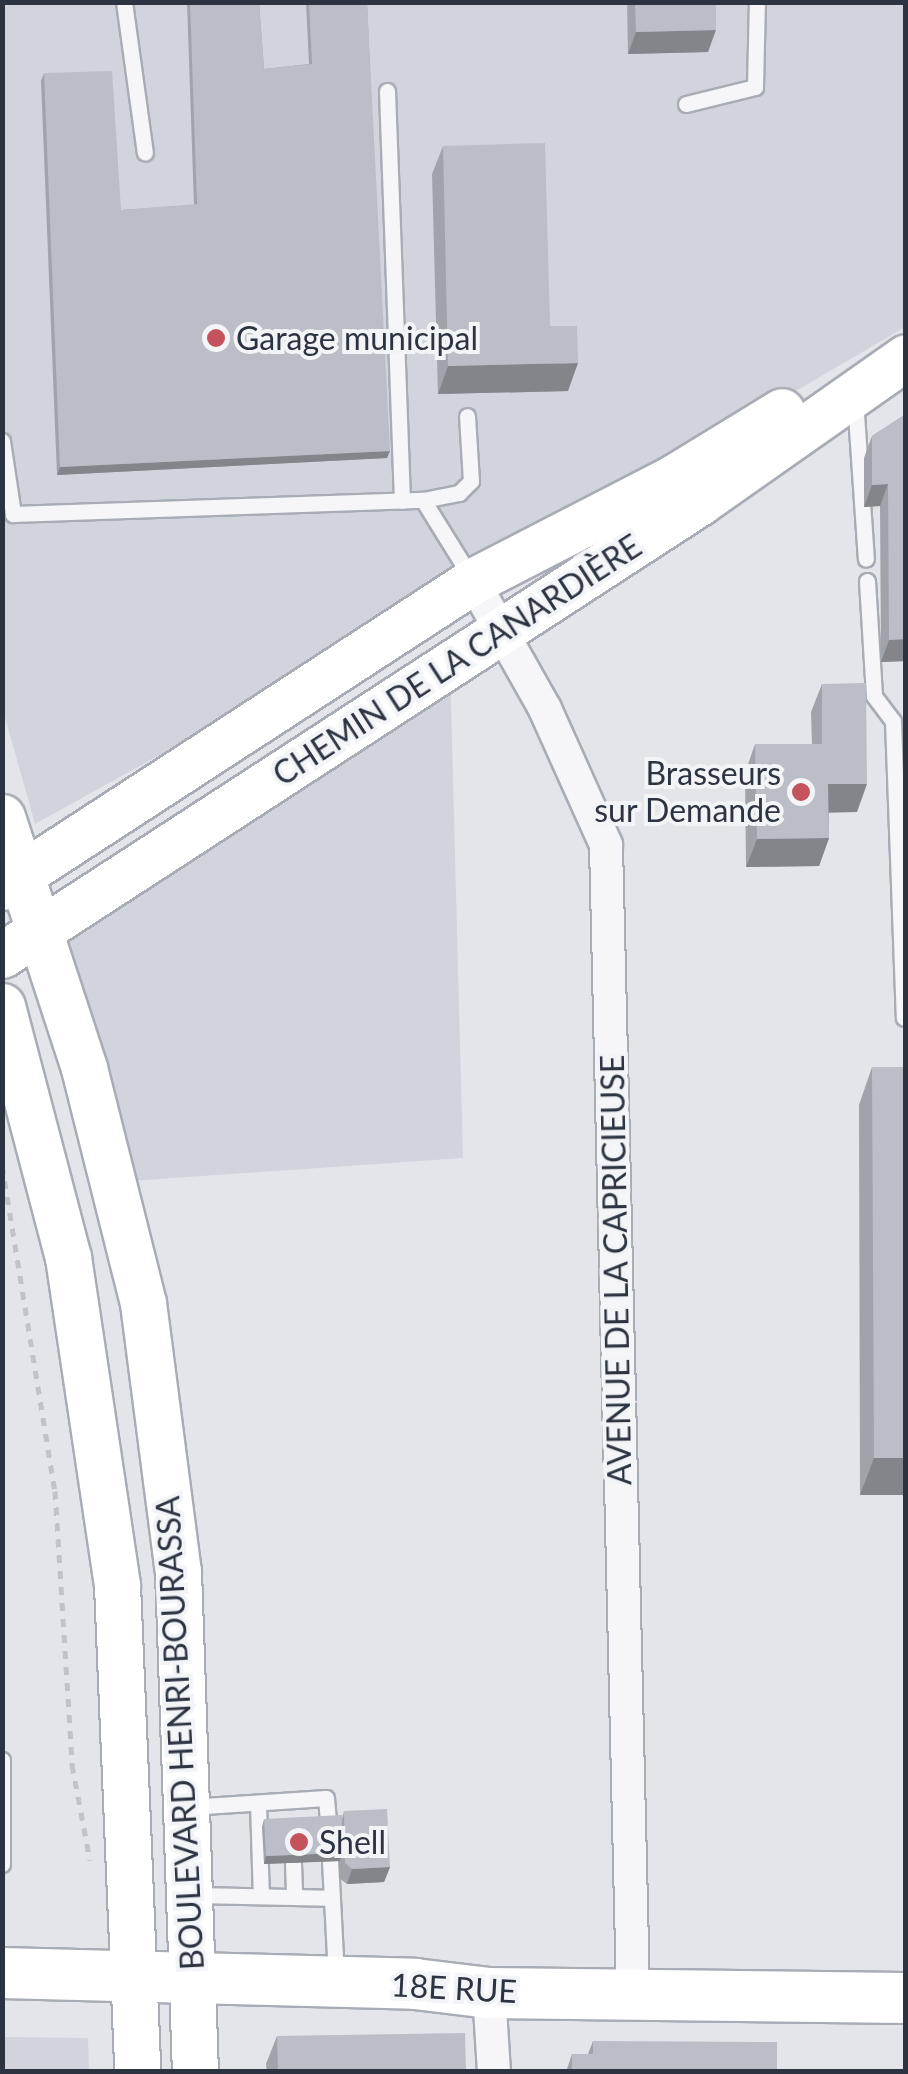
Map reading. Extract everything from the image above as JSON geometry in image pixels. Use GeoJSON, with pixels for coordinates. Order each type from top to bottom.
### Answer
{"type":"FeatureCollection","features":[{"type":"Feature","properties":{"kind":"main road","name":"CHEMIN DE LA CANARDIÈRE"},"geometry":{"type":"LineString","coordinates":[[13,881],[474,581],[676,476],[906,342]]}},
{"type":"Feature","properties":{"kind":"main road","name":"CHEMIN DE LA CANARDIÈRE"},"geometry":{"type":"LineString","coordinates":[[21,943],[504,630],[855,397],[906,357]]}},
{"type":"Feature","properties":{"kind":"main road","name":"BOULEVARD HENRI-BOURASSA"},"geometry":{"type":"LineString","coordinates":[[2,817],[21,943],[111,1163],[143,1303],[178,1571],[195,2072]]}},
{"type":"Feature","properties":{"kind":"main road","name":"BOULEVARD HENRI-BOURASSA"},"geometry":{"type":"LineString","coordinates":[[2,1006],[68,1257],[94,1400],[117,1584],[137,2072]]}},
{"type":"Feature","properties":{"kind":"main road","name":"18E RUE"},"geometry":{"type":"LineString","coordinates":[[2,1973],[336,1983],[489,1993],[634,1990],[906,1998]]}},
{"type":"Feature","properties":{"kind":"street","name":"AVENUE DE LA CAPRICIEUSE"},"geometry":{"type":"LineString","coordinates":[[474,581],[504,630],[606,845],[634,1990]]}},
{"type":"Feature","properties":{"kind":"street"},"geometry":{"type":"LineString","coordinates":[[489,1993],[494,2072]]}},
{"type":"Feature","properties":{"kind":"lane"},"geometry":{"type":"LineString","coordinates":[[124,2],[145,152]]}},
{"type":"Feature","properties":{"kind":"lane"},"geometry":{"type":"LineString","coordinates":[[686,104],[755,86],[757,2]]}},
{"type":"Feature","properties":{"kind":"lane"},"geometry":{"type":"LineString","coordinates":[[387,90],[402,501]]}},
{"type":"Feature","properties":{"kind":"lane"},"geometry":{"type":"LineString","coordinates":[[855,397],[866,559]]}},
{"type":"Feature","properties":{"kind":"lane"},"geometry":{"type":"LineString","coordinates":[[2,441],[13,514],[423,500],[459,492],[470,481],[467,416]]}},
{"type":"Feature","properties":{"kind":"lane"},"geometry":{"type":"LineString","coordinates":[[423,500],[474,581]]}},
{"type":"Feature","properties":{"kind":"lane"},"geometry":{"type":"LineString","coordinates":[[868,581],[874,696],[893,720],[904,1018]]}},
{"type":"Feature","properties":{"kind":"lane"},"geometry":{"type":"LineString","coordinates":[[2,1760],[2,1864]]}},
{"type":"Feature","properties":{"kind":"lane"},"geometry":{"type":"LineString","coordinates":[[186,1808],[326,1798],[328,1823]]}},
{"type":"Feature","properties":{"kind":"lane"},"geometry":{"type":"LineString","coordinates":[[290,1801],[291,1825]]}},
{"type":"Feature","properties":{"kind":"lane"},"geometry":{"type":"LineString","coordinates":[[258,1803],[261,1896]]}},
{"type":"Feature","properties":{"kind":"lane"},"geometry":{"type":"LineString","coordinates":[[330,1861],[336,1983]]}},
{"type":"Feature","properties":{"kind":"lane"},"geometry":{"type":"LineString","coordinates":[[293,1863],[294,1897]]}},
{"type":"Feature","properties":{"kind":"lane"},"geometry":{"type":"LineString","coordinates":[[188,1895],[332,1898]]}},
{"type":"Feature","properties":{"kind":"path"},"geometry":{"type":"LineString","coordinates":[[2,1165],[25,1334],[49,1442],[72,1765],[94,1880]]}},
{"type":"Feature","properties":{"kind":"shaded area"},"geometry":{"type":"Polygon","coordinates":[[[3,3],[905,3],[905,327],[473,581],[35,824],[3,710],[3,3]]]}},
{"type":"Feature","properties":{"kind":"shaded area"},"geometry":{"type":"Polygon","coordinates":[[[450,666],[463,1158],[116,1182],[39,931],[450,666]]]}},
{"type":"Feature","properties":{"kind":"shaded area"},"geometry":{"type":"Polygon","coordinates":[[[2,2037],[88,2038],[89,2071],[3,2071],[2,2037]]]}},
{"type":"Feature","properties":{"kind":"building","name":"Garage municipal"},"geometry":{"type":"Polygon","coordinates":[[[190,2],[259,2],[264,69],[312,64],[309,2],[367,2],[390,451],[60,467],[44,73],[112,71],[121,210],[197,204],[190,2]]]}},
{"type":"Feature","properties":{"kind":"building"},"geometry":{"type":"Polygon","coordinates":[[[635,2],[716,2],[716,30],[636,32],[635,2]]]}},
{"type":"Feature","properties":{"kind":"building"},"geometry":{"type":"Polygon","coordinates":[[[545,143],[550,326],[577,326],[578,363],[448,366],[443,146],[545,143]]]}},
{"type":"Feature","properties":{"kind":"building"},"geometry":{"type":"Polygon","coordinates":[[[906,414],[906,639],[889,640],[888,484],[872,485],[872,436],[906,414]]]}},
{"type":"Feature","properties":{"kind":"building","name":"Brasseurs sur Demande"},"geometry":{"type":"Polygon","coordinates":[[[866,683],[867,784],[828,784],[829,838],[757,839],[755,744],[822,744],[822,684],[866,683]]]}},
{"type":"Feature","properties":{"kind":"building"},"geometry":{"type":"Polygon","coordinates":[[[872,1067],[906,1067],[906,1458],[874,1458],[872,1067]]]}},
{"type":"Feature","properties":{"kind":"building"},"geometry":{"type":"Polygon","coordinates":[[[387,1809],[390,1867],[352,1869],[345,1863],[344,1811],[387,1809]]]}},
{"type":"Feature","properties":{"kind":"building"},"geometry":{"type":"Polygon","coordinates":[[[342,1815],[342,1853],[266,1856],[264,1819],[342,1815]]]}},
{"type":"Feature","properties":{"kind":"building"},"geometry":{"type":"Polygon","coordinates":[[[465,2033],[466,2072],[278,2072],[277,2036],[465,2033]]]}},
{"type":"Feature","properties":{"kind":"building"},"geometry":{"type":"Polygon","coordinates":[[[593,2041],[777,2042],[777,2072],[572,2072],[572,2054],[593,2054],[593,2041]]]}},
{"type":"Feature","properties":{"kind":"place","name":"Garage municipal"},"geometry":{"type":"Point","coordinates":[216,338]}},
{"type":"Feature","properties":{"kind":"place","name":"Brasseurs sur Demande"},"geometry":{"type":"Point","coordinates":[801,792]}},
{"type":"Feature","properties":{"kind":"place","name":"Shell"},"geometry":{"type":"Point","coordinates":[299,1842]}}]}
